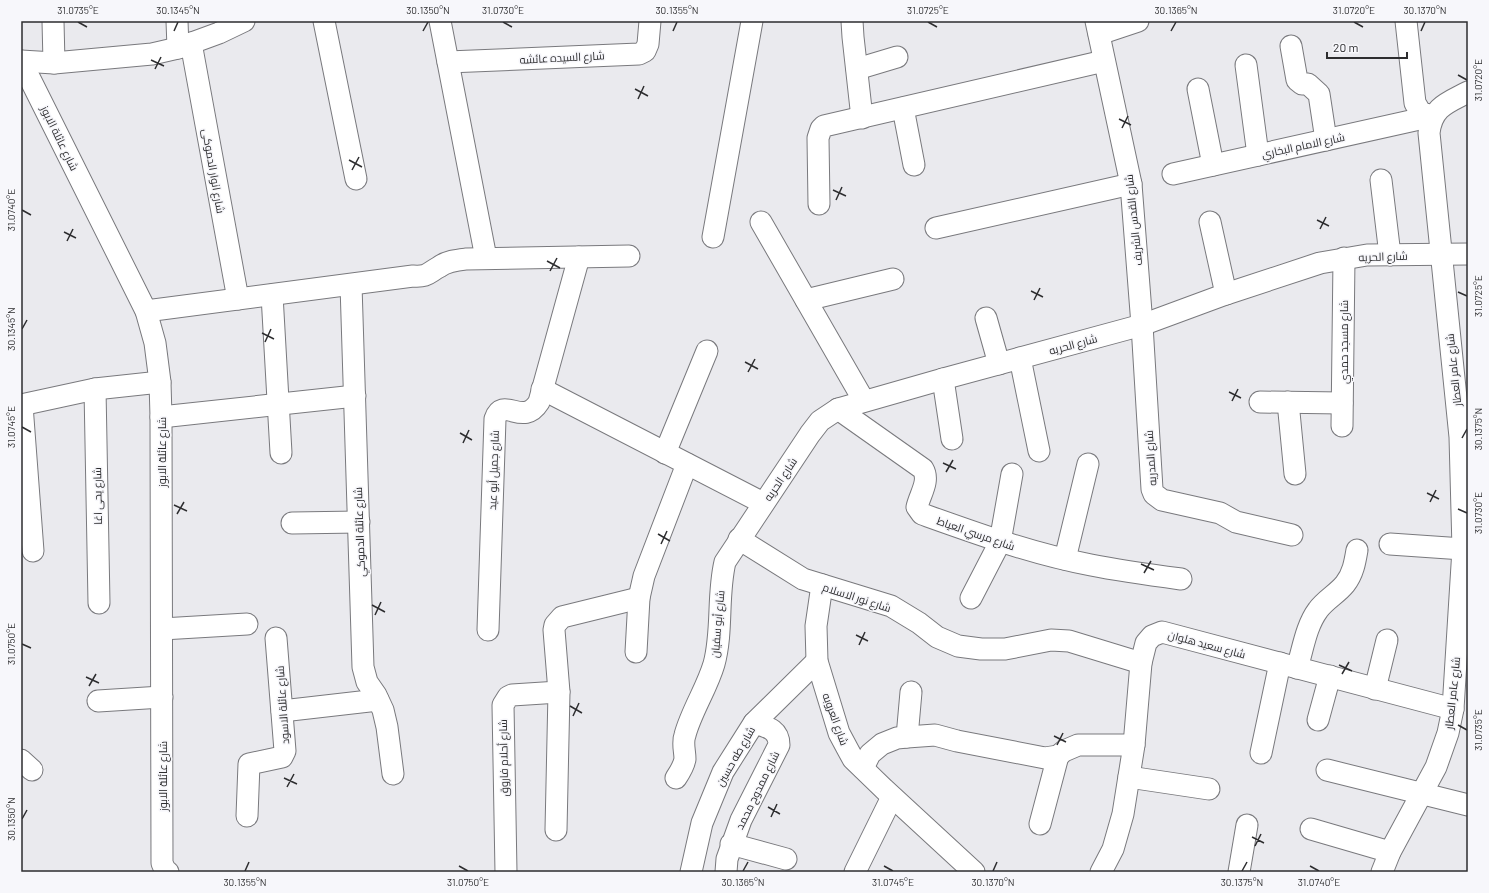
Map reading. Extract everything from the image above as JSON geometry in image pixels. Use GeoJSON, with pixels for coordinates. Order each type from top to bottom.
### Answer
{"type":"FeatureCollection","features":[{"type":"Feature","properties":{"kind":"street"},"geometry":{"type":"LineString","coordinates":[[53,21],[54,64]]}},
{"type":"Feature","properties":{"kind":"street","name":"شارع انوار الدموكى"},"geometry":{"type":"LineString","coordinates":[[177,21],[184,46],[238,299]]}},
{"type":"Feature","properties":{"kind":"street"},"geometry":{"type":"LineString","coordinates":[[21,61],[54,64],[152,54],[184,46],[219,33],[244,21]]}},
{"type":"Feature","properties":{"kind":"street"},"geometry":{"type":"LineString","coordinates":[[324,21],[356,179]]}},
{"type":"Feature","properties":{"kind":"street"},"geometry":{"type":"LineString","coordinates":[[440,21],[486,258]]}},
{"type":"Feature","properties":{"kind":"street","name":"شارع السيده عائشه"},"geometry":{"type":"LineString","coordinates":[[448,62],[639,54],[645,51],[648,44],[650,21]]}},
{"type":"Feature","properties":{"kind":"street"},"geometry":{"type":"LineString","coordinates":[[713,237],[752,21]]}},
{"type":"Feature","properties":{"kind":"street"},"geometry":{"type":"LineString","coordinates":[[852,21],[862,118]]}},
{"type":"Feature","properties":{"kind":"street"},"geometry":{"type":"LineString","coordinates":[[1097,27],[1138,21]]}},
{"type":"Feature","properties":{"kind":"street"},"geometry":{"type":"LineString","coordinates":[[1406,21],[1415,103],[1421,113],[1433,116],[1443,105],[1468,92]]}},
{"type":"Feature","properties":{"kind":"street","name":"شارع القدس الشريف"},"geometry":{"type":"LineString","coordinates":[[1097,27],[1131,184],[1142,325]]}},
{"type":"Feature","properties":{"kind":"street"},"geometry":{"type":"LineString","coordinates":[[1292,46],[1297,80],[1302,84],[1308,84],[1319,94],[1326,140]]}},
{"type":"Feature","properties":{"kind":"street"},"geometry":{"type":"LineString","coordinates":[[856,69],[897,57]]}},
{"type":"Feature","properties":{"kind":"street","name":"شارع عائلة الابوز"},"geometry":{"type":"LineString","coordinates":[[21,61],[146,311],[155,343],[160,382],[161,417],[162,863],[165,870],[168,872]]}},
{"type":"Feature","properties":{"kind":"street"},"geometry":{"type":"LineString","coordinates":[[819,204],[818,138],[824,126],[1104,61]]}},
{"type":"Feature","properties":{"kind":"street"},"geometry":{"type":"LineString","coordinates":[[1246,65],[1258,155]]}},
{"type":"Feature","properties":{"kind":"street"},"geometry":{"type":"LineString","coordinates":[[1198,89],[1213,165]]}},
{"type":"Feature","properties":{"kind":"street"},"geometry":{"type":"LineString","coordinates":[[903,108],[914,164]]}},
{"type":"Feature","properties":{"kind":"street","name":"شارع الامام البخاري"},"geometry":{"type":"LineString","coordinates":[[1173,174],[1433,116]]}},
{"type":"Feature","properties":{"kind":"street","name":"شارع عامر العطار"},"geometry":{"type":"LineString","coordinates":[[1382,872],[1390,852],[1436,767],[1448,733],[1453,709],[1465,584],[1463,549],[1464,437],[1441,255],[1429,133],[1433,116]]}},
{"type":"Feature","properties":{"kind":"street"},"geometry":{"type":"LineString","coordinates":[[1381,180],[1390,255]]}},
{"type":"Feature","properties":{"kind":"street"},"geometry":{"type":"LineString","coordinates":[[936,228],[1131,184]]}},
{"type":"Feature","properties":{"kind":"street"},"geometry":{"type":"LineString","coordinates":[[761,222],[864,401]]}},
{"type":"Feature","properties":{"kind":"street"},"geometry":{"type":"LineString","coordinates":[[1210,222],[1226,294]]}},
{"type":"Feature","properties":{"kind":"street","name":"شارع الحريه"},"geometry":{"type":"LineString","coordinates":[[739,539],[810,434],[820,421],[838,409],[1142,325],[1320,262],[1368,255],[1468,254]]}},
{"type":"Feature","properties":{"kind":"street"},"geometry":{"type":"LineString","coordinates":[[146,311],[414,276],[421,277],[428,275],[438,267],[452,261],[486,258],[629,256]]}},
{"type":"Feature","properties":{"kind":"street","name":"شارع جميل أبو عيد"},"geometry":{"type":"LineString","coordinates":[[488,630],[495,419],[496,415],[502,410],[506,409],[525,413],[531,411],[539,402],[578,257]]}},
{"type":"Feature","properties":{"kind":"street","name":"شارع مسجد حمدي"},"geometry":{"type":"LineString","coordinates":[[1342,426],[1344,258]]}},
{"type":"Feature","properties":{"kind":"street"},"geometry":{"type":"LineString","coordinates":[[806,300],[893,279]]}},
{"type":"Feature","properties":{"kind":"street","name":"شارع عائلة الدموكي"},"geometry":{"type":"LineString","coordinates":[[351,285],[363,667],[367,682],[383,710],[387,727],[393,774]]}},
{"type":"Feature","properties":{"kind":"street"},"geometry":{"type":"LineString","coordinates":[[272,295],[281,453]]}},
{"type":"Feature","properties":{"kind":"street"},"geometry":{"type":"LineString","coordinates":[[986,318],[999,364]]}},
{"type":"Feature","properties":{"kind":"street","name":"شارع المدريه"},"geometry":{"type":"LineString","coordinates":[[1142,325],[1152,489],[1154,494],[1162,500],[1220,513],[1236,522],[1292,535]]}},
{"type":"Feature","properties":{"kind":"street"},"geometry":{"type":"LineString","coordinates":[[665,452],[706,351]]}},
{"type":"Feature","properties":{"kind":"street"},"geometry":{"type":"LineString","coordinates":[[1020,358],[1039,451]]}},
{"type":"Feature","properties":{"kind":"street"},"geometry":{"type":"LineString","coordinates":[[943,379],[952,439]]}},
{"type":"Feature","properties":{"kind":"street"},"geometry":{"type":"LineString","coordinates":[[33,551],[21,405],[95,389],[160,382]]}},
{"type":"Feature","properties":{"kind":"street","name":"شارع يحى اغا"},"geometry":{"type":"LineString","coordinates":[[95,389],[99,603]]}},
{"type":"Feature","properties":{"kind":"street"},"geometry":{"type":"LineString","coordinates":[[542,389],[763,503]]}},
{"type":"Feature","properties":{"kind":"street"},"geometry":{"type":"LineString","coordinates":[[161,417],[355,396]]}},
{"type":"Feature","properties":{"kind":"street"},"geometry":{"type":"LineString","coordinates":[[1260,402],[1342,403]]}},
{"type":"Feature","properties":{"kind":"street"},"geometry":{"type":"LineString","coordinates":[[1288,402],[1295,474]]}},
{"type":"Feature","properties":{"kind":"street","name":"شارع مرسي العياط"},"geometry":{"type":"LineString","coordinates":[[838,409],[923,469],[926,476],[926,481],[918,507],[922,514],[1000,542],[1065,559],[1090,565],[1181,580]]}},
{"type":"Feature","properties":{"kind":"street"},"geometry":{"type":"LineString","coordinates":[[636,652],[639,598],[644,576],[687,464]]}},
{"type":"Feature","properties":{"kind":"street"},"geometry":{"type":"LineString","coordinates":[[1065,559],[1088,464]]}},
{"type":"Feature","properties":{"kind":"street"},"geometry":{"type":"LineString","coordinates":[[971,598],[1000,542],[1012,474]]}},
{"type":"Feature","properties":{"kind":"street"},"geometry":{"type":"LineString","coordinates":[[292,523],[359,522]]}},
{"type":"Feature","properties":{"kind":"street","name":"شارع نور الاسلام"},"geometry":{"type":"LineString","coordinates":[[739,539],[803,579],[890,606],[919,623],[937,637],[958,646],[981,649],[1005,648],[1051,640],[1068,641],[1141,663]]}},
{"type":"Feature","properties":{"kind":"street","name":"شارع أبو سفيان"},"geometry":{"type":"LineString","coordinates":[[676,778],[682,769],[685,759],[683,748],[685,735],[714,665],[717,647],[721,577],[725,562],[739,539]]}},
{"type":"Feature","properties":{"kind":"street"},"geometry":{"type":"LineString","coordinates":[[1390,544],[1463,549]]}},
{"type":"Feature","properties":{"kind":"street"},"geometry":{"type":"LineString","coordinates":[[1261,753],[1289,666],[1318,610],[1345,584],[1354,568],[1357,550]]}},
{"type":"Feature","properties":{"kind":"street","name":"شارع العروبه"},"geometry":{"type":"LineString","coordinates":[[822,585],[816,626],[817,661],[839,734],[853,759],[974,872]]}},
{"type":"Feature","properties":{"kind":"street"},"geometry":{"type":"LineString","coordinates":[[556,830],[559,692],[554,630],[558,621],[562,617],[639,598]]}},
{"type":"Feature","properties":{"kind":"street"},"geometry":{"type":"LineString","coordinates":[[162,629],[247,624]]}},
{"type":"Feature","properties":{"kind":"street","name":"شارع سعيد هلوان"},"geometry":{"type":"LineString","coordinates":[[1101,872],[1113,849],[1123,814],[1134,745],[1141,663],[1146,643],[1152,636],[1162,632],[1453,709]]}},
{"type":"Feature","properties":{"kind":"street","name":"شارع عائلة الاسود"},"geometry":{"type":"LineString","coordinates":[[247,816],[248,764],[282,757],[285,752],[276,638]]}},
{"type":"Feature","properties":{"kind":"street"},"geometry":{"type":"LineString","coordinates":[[1375,689],[1387,640]]}},
{"type":"Feature","properties":{"kind":"street","name":"شارع طه حسين"},"geometry":{"type":"LineString","coordinates":[[691,872],[702,823],[723,772],[754,723],[817,661]]}},
{"type":"Feature","properties":{"kind":"street"},"geometry":{"type":"LineString","coordinates":[[1318,720],[1330,676]]}},
{"type":"Feature","properties":{"kind":"street","name":"شارع أحلام فاروق"},"geometry":{"type":"LineString","coordinates":[[506,872],[503,705],[512,695],[559,692]]}},
{"type":"Feature","properties":{"kind":"street"},"geometry":{"type":"LineString","coordinates":[[907,736],[911,692]]}},
{"type":"Feature","properties":{"kind":"street"},"geometry":{"type":"LineString","coordinates":[[98,701],[162,697]]}},
{"type":"Feature","properties":{"kind":"street"},"geometry":{"type":"LineString","coordinates":[[282,711],[378,700]]}},
{"type":"Feature","properties":{"kind":"street","name":"شارع ممدوح محمد"},"geometry":{"type":"LineString","coordinates":[[726,872],[727,859],[731,844],[751,797],[779,745],[779,739],[776,733],[771,729],[754,723]]}},
{"type":"Feature","properties":{"kind":"street"},"geometry":{"type":"LineString","coordinates":[[863,768],[870,754],[882,744],[907,736],[935,735],[1045,758],[1058,756],[1064,751],[1078,745],[1134,745]]}},
{"type":"Feature","properties":{"kind":"street"},"geometry":{"type":"LineString","coordinates":[[1040,824],[1058,756]]}},
{"type":"Feature","properties":{"kind":"street"},"geometry":{"type":"LineString","coordinates":[[1327,770],[1468,805]]}},
{"type":"Feature","properties":{"kind":"street"},"geometry":{"type":"LineString","coordinates":[[1129,777],[1209,789]]}},
{"type":"Feature","properties":{"kind":"street"},"geometry":{"type":"LineString","coordinates":[[855,872],[892,797]]}},
{"type":"Feature","properties":{"kind":"street"},"geometry":{"type":"LineString","coordinates":[[1238,872],[1247,825]]}},
{"type":"Feature","properties":{"kind":"street"},"geometry":{"type":"LineString","coordinates":[[1311,830],[1390,852]]}},
{"type":"Feature","properties":{"kind":"street"},"geometry":{"type":"LineString","coordinates":[[731,844],[786,859]]}}]}
